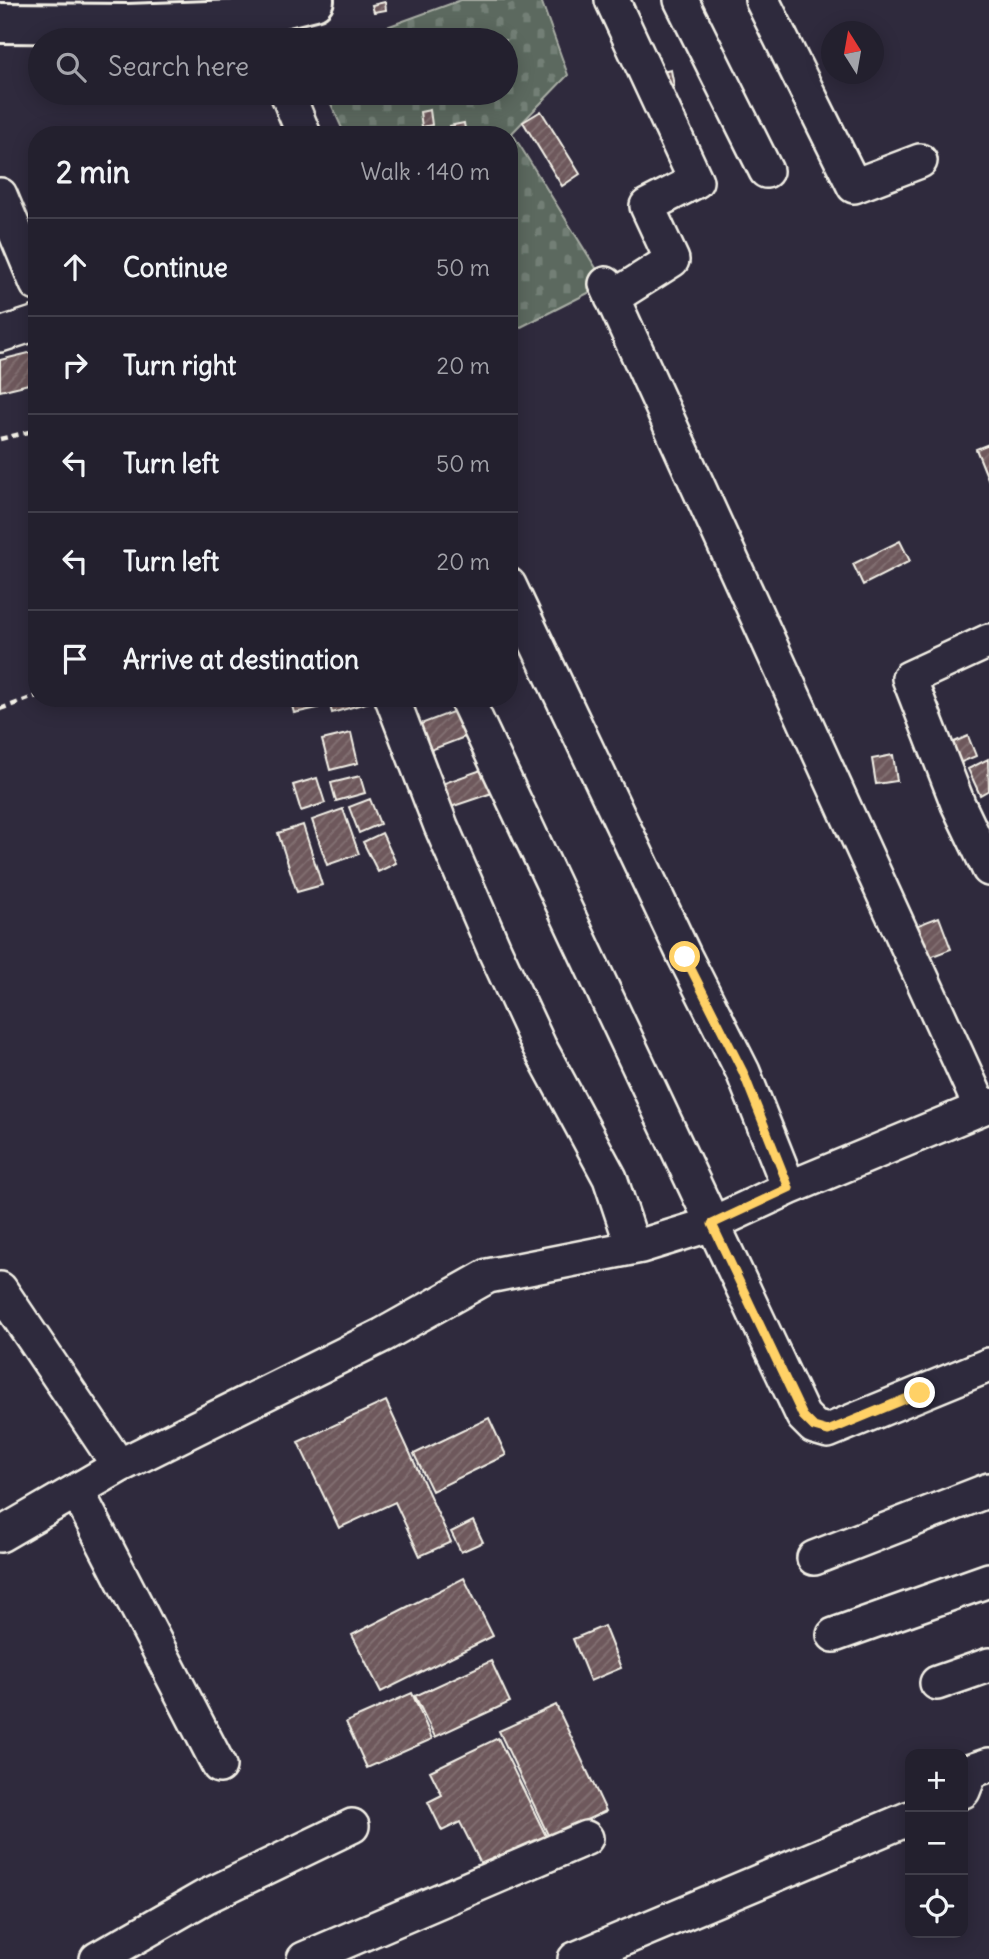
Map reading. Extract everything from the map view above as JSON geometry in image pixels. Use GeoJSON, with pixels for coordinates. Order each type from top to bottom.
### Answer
{"type":"FeatureCollection","features":[{"type":"Feature","properties":{"kind":"main road"},"geometry":{"type":"LineString","coordinates":[[0,23],[128,24],[235,20],[260,28],[314,0]]}},
{"type":"Feature","properties":{"kind":"street"},"geometry":{"type":"LineString","coordinates":[[0,1535],[118,1466],[383,1335],[488,1276],[634,1247],[712,1224],[789,1188],[985,1106],[609,291],[672,260],[647,206],[696,181],[612,0]]}},
{"type":"Feature","properties":{"kind":"street"},"geometry":{"type":"LineString","coordinates":[[681,0],[766,171]]}},
{"type":"Feature","properties":{"kind":"street"},"geometry":{"type":"LineString","coordinates":[[762,0],[854,186],[920,161]]}},
{"type":"Feature","properties":{"kind":"street"},"geometry":{"type":"LineString","coordinates":[[292,105],[300,126]]}},
{"type":"Feature","properties":{"kind":"street"},"geometry":{"type":"LineString","coordinates":[[0,195],[28,262]]}},
{"type":"Feature","properties":{"kind":"street"},"geometry":{"type":"LineString","coordinates":[[0,335],[28,326]]}},
{"type":"Feature","properties":{"kind":"street"},"geometry":{"type":"LineString","coordinates":[[518,604],[685,957],[743,1072],[789,1188]]}},
{"type":"Feature","properties":{"kind":"street"},"geometry":{"type":"LineString","coordinates":[[989,641],[909,678],[953,791],[989,869]]}},
{"type":"Feature","properties":{"kind":"street"},"geometry":{"type":"LineString","coordinates":[[395,707],[441,826],[495,951],[539,1046],[610,1178],[634,1247]]}},
{"type":"Feature","properties":{"kind":"street"},"geometry":{"type":"LineString","coordinates":[[470,707],[803,1416],[814,1427],[828,1431],[989,1365]]}},
{"type":"Feature","properties":{"kind":"street"},"geometry":{"type":"LineString","coordinates":[[0,1289],[118,1466]]}},
{"type":"Feature","properties":{"kind":"street"},"geometry":{"type":"LineString","coordinates":[[814,1558],[989,1490]]}},
{"type":"Feature","properties":{"kind":"street"},"geometry":{"type":"LineString","coordinates":[[77,1491],[219,1766]]}},
{"type":"Feature","properties":{"kind":"street"},"geometry":{"type":"LineString","coordinates":[[834,1635],[989,1580]]}},
{"type":"Feature","properties":{"kind":"street"},"geometry":{"type":"LineString","coordinates":[[937,1683],[989,1665]]}},
{"type":"Feature","properties":{"kind":"street"},"geometry":{"type":"LineString","coordinates":[[968,1778],[971,1771],[989,1765]]}},
{"type":"Feature","properties":{"kind":"street"},"geometry":{"type":"LineString","coordinates":[[575,1959],[905,1820]]}},
{"type":"Feature","properties":{"kind":"street"},"geometry":{"type":"LineString","coordinates":[[97,1959],[205,1897],[352,1826]]}},
{"type":"Feature","properties":{"kind":"street"},"geometry":{"type":"LineString","coordinates":[[304,1959],[586,1838]]}},
{"type":"Feature","properties":{"kind":"path"},"geometry":{"type":"LineString","coordinates":[[0,439],[28,432]]}},
{"type":"Feature","properties":{"kind":"path"},"geometry":{"type":"LineString","coordinates":[[0,709],[28,699]]}},
{"type":"Feature","properties":{"kind":"green space"},"geometry":{"type":"Polygon","coordinates":[[[461,0],[541,0],[568,75],[518,127],[341,126],[331,105],[518,105],[518,28],[384,28],[461,0]]]}},
{"type":"Feature","properties":{"kind":"green space"},"geometry":{"type":"Polygon","coordinates":[[[518,143],[606,284],[518,328],[518,143]]]}},
{"type":"Feature","properties":{"kind":"building"},"geometry":{"type":"Polygon","coordinates":[[[385,2],[386,10],[374,12],[372,5],[385,2]]]}},
{"type":"Feature","properties":{"kind":"building"},"geometry":{"type":"Polygon","coordinates":[[[671,70],[674,86],[655,90],[652,74],[671,70]]]}},
{"type":"Feature","properties":{"kind":"building"},"geometry":{"type":"Polygon","coordinates":[[[430,110],[432,125],[422,126],[420,112],[430,110]]]}},
{"type":"Feature","properties":{"kind":"building"},"geometry":{"type":"Polygon","coordinates":[[[541,111],[580,174],[562,186],[523,122],[541,111]]]}},
{"type":"Feature","properties":{"kind":"building"},"geometry":{"type":"Polygon","coordinates":[[[28,353],[28,384],[0,391],[0,360],[28,353]]]}},
{"type":"Feature","properties":{"kind":"building"},"geometry":{"type":"Polygon","coordinates":[[[989,444],[989,481],[976,449],[989,444]]]}},
{"type":"Feature","properties":{"kind":"building"},"geometry":{"type":"Polygon","coordinates":[[[900,541],[910,561],[863,585],[853,564],[900,541]]]}},
{"type":"Feature","properties":{"kind":"building"},"geometry":{"type":"Polygon","coordinates":[[[292,707],[318,708],[294,713],[292,707]]]}},
{"type":"Feature","properties":{"kind":"building"},"geometry":{"type":"Polygon","coordinates":[[[330,707],[352,707],[332,713],[330,707]]]}},
{"type":"Feature","properties":{"kind":"building"},"geometry":{"type":"Polygon","coordinates":[[[455,711],[465,737],[423,753],[413,727],[455,711]]]}},
{"type":"Feature","properties":{"kind":"building"},"geometry":{"type":"Polygon","coordinates":[[[351,733],[358,763],[330,770],[322,740],[351,733]]]}},
{"type":"Feature","properties":{"kind":"building"},"geometry":{"type":"Polygon","coordinates":[[[968,736],[976,756],[950,767],[942,747],[968,736]]]}},
{"type":"Feature","properties":{"kind":"building"},"geometry":{"type":"Polygon","coordinates":[[[893,755],[897,781],[876,784],[872,759],[893,755]]]}},
{"type":"Feature","properties":{"kind":"building"},"geometry":{"type":"Polygon","coordinates":[[[988,759],[989,790],[980,795],[968,769],[988,759]]]}},
{"type":"Feature","properties":{"kind":"building"},"geometry":{"type":"Polygon","coordinates":[[[484,769],[492,793],[445,809],[436,786],[484,769]]]}},
{"type":"Feature","properties":{"kind":"building"},"geometry":{"type":"Polygon","coordinates":[[[360,776],[365,793],[336,801],[331,783],[360,776]]]}},
{"type":"Feature","properties":{"kind":"building"},"geometry":{"type":"Polygon","coordinates":[[[317,778],[325,803],[301,811],[293,785],[317,778]]]}},
{"type":"Feature","properties":{"kind":"building"},"geometry":{"type":"Polygon","coordinates":[[[370,799],[380,824],[359,833],[349,807],[370,799]]]}},
{"type":"Feature","properties":{"kind":"building"},"geometry":{"type":"Polygon","coordinates":[[[343,809],[359,854],[327,865],[312,820],[343,809]]]}},
{"type":"Feature","properties":{"kind":"building"},"geometry":{"type":"Polygon","coordinates":[[[303,825],[322,885],[297,892],[278,833],[303,825]]]}},
{"type":"Feature","properties":{"kind":"building"},"geometry":{"type":"Polygon","coordinates":[[[382,833],[396,863],[378,872],[363,842],[382,833]]]}},
{"type":"Feature","properties":{"kind":"building"},"geometry":{"type":"Polygon","coordinates":[[[939,917],[951,949],[925,959],[913,927],[939,917]]]}},
{"type":"Feature","properties":{"kind":"building"},"geometry":{"type":"Polygon","coordinates":[[[386,1401],[451,1542],[420,1556],[395,1502],[339,1528],[298,1442],[386,1401]]]}},
{"type":"Feature","properties":{"kind":"building"},"geometry":{"type":"Polygon","coordinates":[[[489,1418],[506,1455],[432,1491],[414,1454],[489,1418]]]}},
{"type":"Feature","properties":{"kind":"building"},"geometry":{"type":"Polygon","coordinates":[[[473,1521],[483,1542],[461,1552],[451,1532],[473,1521]]]}},
{"type":"Feature","properties":{"kind":"building"},"geometry":{"type":"Polygon","coordinates":[[[464,1578],[493,1636],[381,1692],[352,1635],[464,1578]]]}},
{"type":"Feature","properties":{"kind":"building"},"geometry":{"type":"Polygon","coordinates":[[[604,1626],[621,1668],[590,1681],[573,1639],[604,1626]]]}},
{"type":"Feature","properties":{"kind":"building"},"geometry":{"type":"Polygon","coordinates":[[[491,1661],[510,1702],[435,1737],[415,1696],[491,1661]]]}},
{"type":"Feature","properties":{"kind":"building"},"geometry":{"type":"Polygon","coordinates":[[[412,1693],[432,1739],[367,1768],[346,1722],[412,1693]]]}},
{"type":"Feature","properties":{"kind":"building"},"geometry":{"type":"Polygon","coordinates":[[[556,1705],[606,1811],[549,1837],[499,1731],[556,1705]]]}},
{"type":"Feature","properties":{"kind":"building"},"geometry":{"type":"Polygon","coordinates":[[[498,1738],[548,1840],[484,1870],[460,1822],[442,1831],[428,1802],[442,1795],[430,1771],[498,1738]]]}},
{"type":"Feature","properties":{"kind":"route"},"geometry":{"type":"LineString","coordinates":[[685,957],[743,1072],[789,1188],[712,1224],[803,1416],[814,1427],[828,1431],[920,1393]]}}]}
